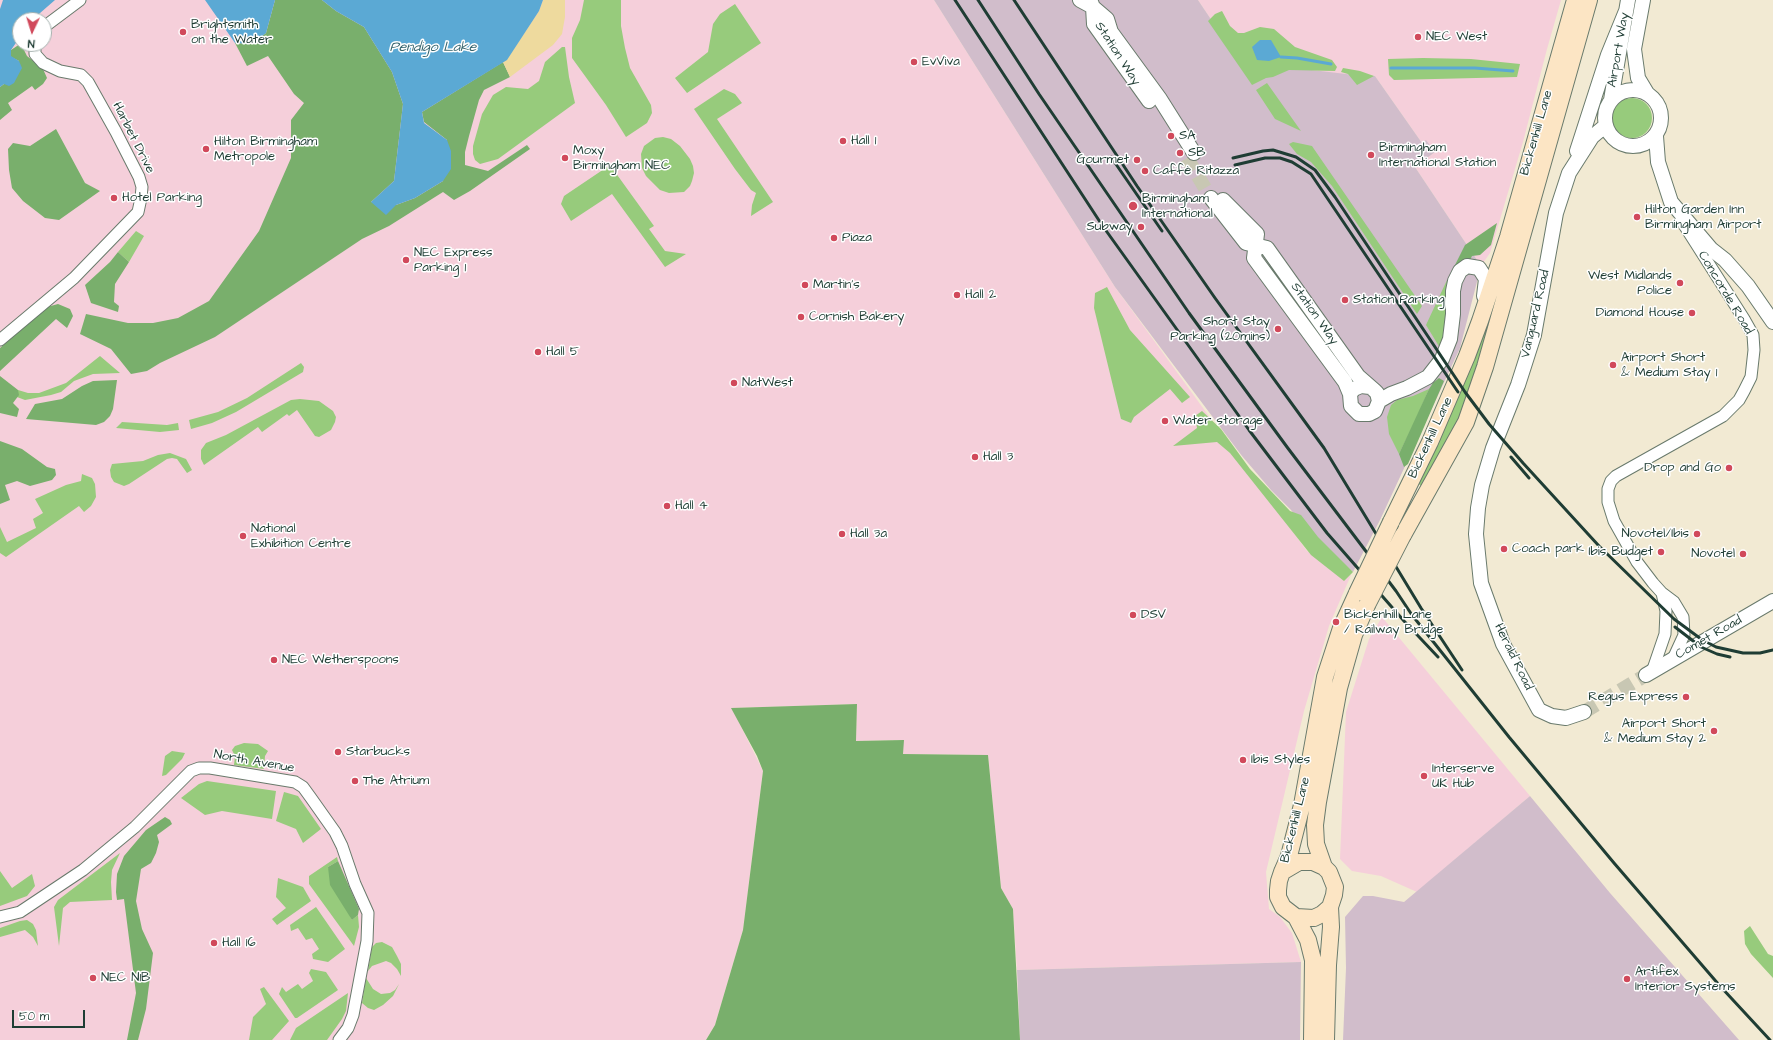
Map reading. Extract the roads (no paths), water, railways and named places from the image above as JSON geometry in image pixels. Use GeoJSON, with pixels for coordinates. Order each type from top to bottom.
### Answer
{"type":"FeatureCollection","features":[{"type":"Feature","properties":{"kind":"main road","name":"Bickenhill Lane"},"geometry":{"type":"LineString","coordinates":[[1327,870],[1316,844],[1315,825],[1339,688],[1354,635],[1362,599],[1391,522],[1448,401],[1480,321],[1508,237],[1575,0]]}},
{"type":"Feature","properties":{"kind":"main road","name":"Bickenhill Lane"},"geometry":{"type":"LineString","coordinates":[[1282,872],[1289,856],[1302,805],[1325,677],[1341,628],[1362,599],[1403,535],[1466,422],[1485,367],[1589,0]]}},
{"type":"Feature","properties":{"kind":"main road"},"geometry":{"type":"LineString","coordinates":[[1312,1040],[1313,960],[1308,940],[1296,917],[1283,907],[1278,897],[1279,881],[1282,872],[1299,862],[1313,862],[1327,870],[1334,887],[1334,895],[1330,907],[1331,927],[1328,965],[1326,1040]]}},
{"type":"Feature","properties":{"kind":"main road"},"geometry":{"type":"LineString","coordinates":[[1296,917],[1314,918],[1322,914],[1330,907]]}},
{"type":"Feature","properties":{"kind":"street"},"geometry":{"type":"LineString","coordinates":[[52,21],[80,0]]}},
{"type":"Feature","properties":{"kind":"street","name":"Station Way"},"geometry":{"type":"LineString","coordinates":[[1080,0],[1092,3],[1107,19],[1111,32],[1160,99],[1191,156]]}},
{"type":"Feature","properties":{"kind":"street","name":"Airport Way"},"geometry":{"type":"LineString","coordinates":[[1643,0],[1634,49],[1638,78],[1647,93]]}},
{"type":"Feature","properties":{"kind":"street"},"geometry":{"type":"LineString","coordinates":[[1569,172],[1608,55],[1627,6]]}},
{"type":"Feature","properties":{"kind":"street","name":"Airport Way"},"geometry":{"type":"LineString","coordinates":[[1611,100],[1627,6]]}},
{"type":"Feature","properties":{"kind":"street","name":"Harbet Drive"},"geometry":{"type":"LineString","coordinates":[[0,340],[74,278],[138,212],[141,198],[142,187],[139,177],[88,82],[81,75],[60,71],[43,63],[35,52]]}},
{"type":"Feature","properties":{"kind":"street"},"geometry":{"type":"LineString","coordinates":[[1632,90],[1647,93],[1654,98],[1660,110],[1662,121],[1656,136],[1647,143],[1637,147],[1624,146],[1613,139],[1605,126],[1604,115],[1611,100],[1621,92],[1632,90]]}},
{"type":"Feature","properties":{"kind":"street","name":"Vanguard Road"},"geometry":{"type":"LineString","coordinates":[[1476,534],[1482,485],[1493,448],[1518,385],[1534,335],[1556,213],[1569,172],[1592,138],[1605,126]]}},
{"type":"Feature","properties":{"kind":"street","name":"Concorde Road"},"geometry":{"type":"LineString","coordinates":[[1656,136],[1658,162],[1671,202],[1688,233],[1744,319],[1752,335],[1754,350],[1750,377],[1739,400],[1723,416],[1611,481],[1608,489],[1608,502],[1614,521],[1637,562],[1647,577],[1662,593]]}},
{"type":"Feature","properties":{"kind":"street","name":"Station Way"},"geometry":{"type":"LineString","coordinates":[[1215,195],[1246,243],[1256,244],[1267,248],[1358,376],[1370,387]]}},
{"type":"Feature","properties":{"kind":"street"},"geometry":{"type":"LineString","coordinates":[[1671,202],[1711,249],[1725,260],[1748,286],[1773,322]]}},
{"type":"Feature","properties":{"kind":"street","name":"Station Way"},"geometry":{"type":"LineString","coordinates":[[1256,244],[1254,258],[1345,382],[1350,394]]}},
{"type":"Feature","properties":{"kind":"street"},"geometry":{"type":"LineString","coordinates":[[1379,401],[1428,377],[1442,359],[1450,339],[1455,281],[1460,271],[1467,266],[1479,268],[1486,279],[1480,321]]}},
{"type":"Feature","properties":{"kind":"street"},"geometry":{"type":"LineString","coordinates":[[1361,386],[1370,387],[1377,393],[1379,401],[1375,411],[1369,414],[1359,414],[1350,406],[1350,394],[1354,389],[1361,386]]}},
{"type":"Feature","properties":{"kind":"street","name":"Herald Road"},"geometry":{"type":"LineString","coordinates":[[1476,534],[1481,583],[1503,644],[1539,710],[1552,716],[1566,718],[1584,712]]}},
{"type":"Feature","properties":{"kind":"street"},"geometry":{"type":"LineString","coordinates":[[1662,593],[1674,602],[1683,617],[1684,635],[1673,659]]}},
{"type":"Feature","properties":{"kind":"street"},"geometry":{"type":"LineString","coordinates":[[1649,673],[1665,634],[1666,611],[1662,593]]}},
{"type":"Feature","properties":{"kind":"street","name":"Comet Road"},"geometry":{"type":"LineString","coordinates":[[1649,673],[1773,601]]}},
{"type":"Feature","properties":{"kind":"street","name":"North Avenue"},"geometry":{"type":"LineString","coordinates":[[0,917],[20,912],[83,870],[135,827],[192,771],[199,768],[210,768],[296,782],[303,787],[335,832],[342,846],[355,884],[368,913],[367,940],[353,1016],[348,1028],[339,1040]]}},
{"type":"Feature","properties":{"kind":"water"},"geometry":{"type":"Polygon","coordinates":[[[3,0],[55,0],[41,12],[12,12],[11,56],[19,61],[22,68],[14,83],[9,86],[4,84],[0,87],[0,9],[3,0]]]}},
{"type":"Feature","properties":{"kind":"water"},"geometry":{"type":"Polygon","coordinates":[[[205,0],[275,0],[266,33],[252,44],[235,43],[205,0]]]}},
{"type":"Feature","properties":{"kind":"water","name":"Pendigo Lake"},"geometry":{"type":"Polygon","coordinates":[[[322,0],[543,0],[539,11],[507,60],[422,112],[424,123],[447,140],[451,151],[451,169],[443,181],[415,198],[396,205],[386,215],[371,202],[394,181],[403,104],[392,72],[364,27],[336,11],[322,0]]]}},
{"type":"Feature","properties":{"kind":"water"},"geometry":{"type":"Polygon","coordinates":[[[1260,40],[1271,40],[1281,57],[1269,61],[1257,60],[1252,47],[1260,40]]]}},
{"type":"Feature","properties":{"kind":"waterway"},"geometry":{"type":"LineString","coordinates":[[1281,57],[1297,58],[1331,64]]}},
{"type":"Feature","properties":{"kind":"waterway"},"geometry":{"type":"LineString","coordinates":[[1391,68],[1475,68],[1513,71]]}},
{"type":"Feature","properties":{"kind":"tunnel"},"geometry":{"type":"LineString","coordinates":[[1187,158],[1211,198]]}},
{"type":"Feature","properties":{"kind":"tunnel"},"geometry":{"type":"LineString","coordinates":[[1584,712],[1646,675]]}},
{"type":"Feature","properties":{"kind":"railway"},"geometry":{"type":"LineString","coordinates":[[955,0],[1102,225],[1249,430],[1327,533],[1404,621],[1438,657]]}},
{"type":"Feature","properties":{"kind":"railway"},"geometry":{"type":"LineString","coordinates":[[978,0],[1039,94],[1189,313],[1287,447],[1396,591],[1412,615],[1509,737],[1614,863],[1720,986],[1770,1040]]}},
{"type":"Feature","properties":{"kind":"railway"},"geometry":{"type":"LineString","coordinates":[[1014,0],[1137,186],[1215,298],[1324,448],[1421,608],[1462,670]]}},
{"type":"Feature","properties":{"kind":"railway"},"geometry":{"type":"LineString","coordinates":[[1233,158],[1273,150],[1296,157],[1315,170],[1335,197],[1465,392],[1489,424],[1599,546],[1674,619],[1701,639],[1716,647],[1743,653],[1760,653],[1773,650]]}},
{"type":"Feature","properties":{"kind":"railway"},"geometry":{"type":"LineString","coordinates":[[1111,157],[1162,231]]}},
{"type":"Feature","properties":{"kind":"railway"},"geometry":{"type":"LineString","coordinates":[[1235,165],[1265,158],[1280,158],[1292,162],[1311,174],[1458,392]]}},
{"type":"Feature","properties":{"kind":"railway"},"geometry":{"type":"LineString","coordinates":[[1511,457],[1529,478]]}},
{"type":"Feature","properties":{"kind":"railway"},"geometry":{"type":"LineString","coordinates":[[1675,627],[1701,647],[1717,654],[1730,657]]}},
{"type":"Feature","properties":{"kind":"place","name":"Brightsmith on the Water"},"geometry":{"type":"Point","coordinates":[183,32]}},
{"type":"Feature","properties":{"kind":"place","name":"NEC West"},"geometry":{"type":"Point","coordinates":[1418,37]}},
{"type":"Feature","properties":{"kind":"place","name":"EvViva"},"geometry":{"type":"Point","coordinates":[914,62]}},
{"type":"Feature","properties":{"kind":"place","name":"SA"},"geometry":{"type":"Point","coordinates":[1171,136]}},
{"type":"Feature","properties":{"kind":"place","name":"Hall 1"},"geometry":{"type":"Point","coordinates":[843,141]}},
{"type":"Feature","properties":{"kind":"place","name":"Hilton Birmingham Metropole"},"geometry":{"type":"Point","coordinates":[206,149]}},
{"type":"Feature","properties":{"kind":"place","name":"SB"},"geometry":{"type":"Point","coordinates":[1180,153]}},
{"type":"Feature","properties":{"kind":"place","name":"Birmingham International Station"},"geometry":{"type":"Point","coordinates":[1371,155]}},
{"type":"Feature","properties":{"kind":"place","name":"Moxy Birmingham NEC"},"geometry":{"type":"Point","coordinates":[565,158]}},
{"type":"Feature","properties":{"kind":"place","name":"Gourmet"},"geometry":{"type":"Point","coordinates":[1137,160]}},
{"type":"Feature","properties":{"kind":"place","name":"Caffè Ritazza"},"geometry":{"type":"Point","coordinates":[1145,171]}},
{"type":"Feature","properties":{"kind":"place","name":"Hotel Parking"},"geometry":{"type":"Point","coordinates":[114,198]}},
{"type":"Feature","properties":{"kind":"place","name":"Birmingham International"},"geometry":{"type":"Point","coordinates":[1133,206]}},
{"type":"Feature","properties":{"kind":"place","name":"Hilton Garden Inn Birmingham Airport"},"geometry":{"type":"Point","coordinates":[1637,217]}},
{"type":"Feature","properties":{"kind":"place","name":"Subway"},"geometry":{"type":"Point","coordinates":[1141,227]}},
{"type":"Feature","properties":{"kind":"place","name":"Piaza"},"geometry":{"type":"Point","coordinates":[834,238]}},
{"type":"Feature","properties":{"kind":"place","name":"NEC Express Parking 1"},"geometry":{"type":"Point","coordinates":[406,260]}},
{"type":"Feature","properties":{"kind":"place","name":"West Midlands Police"},"geometry":{"type":"Point","coordinates":[1680,283]}},
{"type":"Feature","properties":{"kind":"place","name":"Martin's"},"geometry":{"type":"Point","coordinates":[805,285]}},
{"type":"Feature","properties":{"kind":"place","name":"Hall 2"},"geometry":{"type":"Point","coordinates":[957,295]}},
{"type":"Feature","properties":{"kind":"place","name":"Station Parking"},"geometry":{"type":"Point","coordinates":[1345,300]}},
{"type":"Feature","properties":{"kind":"place","name":"Diamond House"},"geometry":{"type":"Point","coordinates":[1692,313]}},
{"type":"Feature","properties":{"kind":"place","name":"Cornish Bakery"},"geometry":{"type":"Point","coordinates":[801,317]}},
{"type":"Feature","properties":{"kind":"place","name":"Short Stay Parking (20mins)"},"geometry":{"type":"Point","coordinates":[1278,329]}},
{"type":"Feature","properties":{"kind":"place","name":"Hall 5"},"geometry":{"type":"Point","coordinates":[538,352]}},
{"type":"Feature","properties":{"kind":"place","name":"Airport Short & Medium Stay 1"},"geometry":{"type":"Point","coordinates":[1613,365]}},
{"type":"Feature","properties":{"kind":"place","name":"NatWest"},"geometry":{"type":"Point","coordinates":[734,383]}},
{"type":"Feature","properties":{"kind":"place","name":"Water storage"},"geometry":{"type":"Point","coordinates":[1165,421]}},
{"type":"Feature","properties":{"kind":"place","name":"Hall 3"},"geometry":{"type":"Point","coordinates":[975,457]}},
{"type":"Feature","properties":{"kind":"place","name":"Drop and Go"},"geometry":{"type":"Point","coordinates":[1729,468]}},
{"type":"Feature","properties":{"kind":"place","name":"Hall 4"},"geometry":{"type":"Point","coordinates":[667,506]}},
{"type":"Feature","properties":{"kind":"place","name":"Hall 3a"},"geometry":{"type":"Point","coordinates":[842,534]}},
{"type":"Feature","properties":{"kind":"place","name":"Novotel/Ibis"},"geometry":{"type":"Point","coordinates":[1697,534]}},
{"type":"Feature","properties":{"kind":"place","name":"National Exhibition Centre"},"geometry":{"type":"Point","coordinates":[243,536]}},
{"type":"Feature","properties":{"kind":"place","name":"Coach park"},"geometry":{"type":"Point","coordinates":[1504,549]}},
{"type":"Feature","properties":{"kind":"place","name":"Ibis Budget"},"geometry":{"type":"Point","coordinates":[1661,552]}},
{"type":"Feature","properties":{"kind":"place","name":"Novotel"},"geometry":{"type":"Point","coordinates":[1743,554]}},
{"type":"Feature","properties":{"kind":"place","name":"DSV"},"geometry":{"type":"Point","coordinates":[1133,615]}},
{"type":"Feature","properties":{"kind":"place","name":"Bickenhill Lane / Railway Bridge"},"geometry":{"type":"Point","coordinates":[1336,622]}},
{"type":"Feature","properties":{"kind":"place","name":"NEC Wetherspoons"},"geometry":{"type":"Point","coordinates":[274,660]}},
{"type":"Feature","properties":{"kind":"place","name":"Regus Express"},"geometry":{"type":"Point","coordinates":[1686,697]}},
{"type":"Feature","properties":{"kind":"place","name":"Airport Short & Medium Stay 2"},"geometry":{"type":"Point","coordinates":[1714,731]}},
{"type":"Feature","properties":{"kind":"place","name":"Starbucks"},"geometry":{"type":"Point","coordinates":[338,752]}},
{"type":"Feature","properties":{"kind":"place","name":"Ibis Styles"},"geometry":{"type":"Point","coordinates":[1243,760]}},
{"type":"Feature","properties":{"kind":"place","name":"Interserve UK Hub"},"geometry":{"type":"Point","coordinates":[1424,776]}},
{"type":"Feature","properties":{"kind":"place","name":"The Atrium"},"geometry":{"type":"Point","coordinates":[355,781]}},
{"type":"Feature","properties":{"kind":"place","name":"Hall 16"},"geometry":{"type":"Point","coordinates":[214,943]}},
{"type":"Feature","properties":{"kind":"place","name":"NEC N1B"},"geometry":{"type":"Point","coordinates":[93,978]}},
{"type":"Feature","properties":{"kind":"place","name":"Artifex Interior Systems"},"geometry":{"type":"Point","coordinates":[1627,979]}}]}
